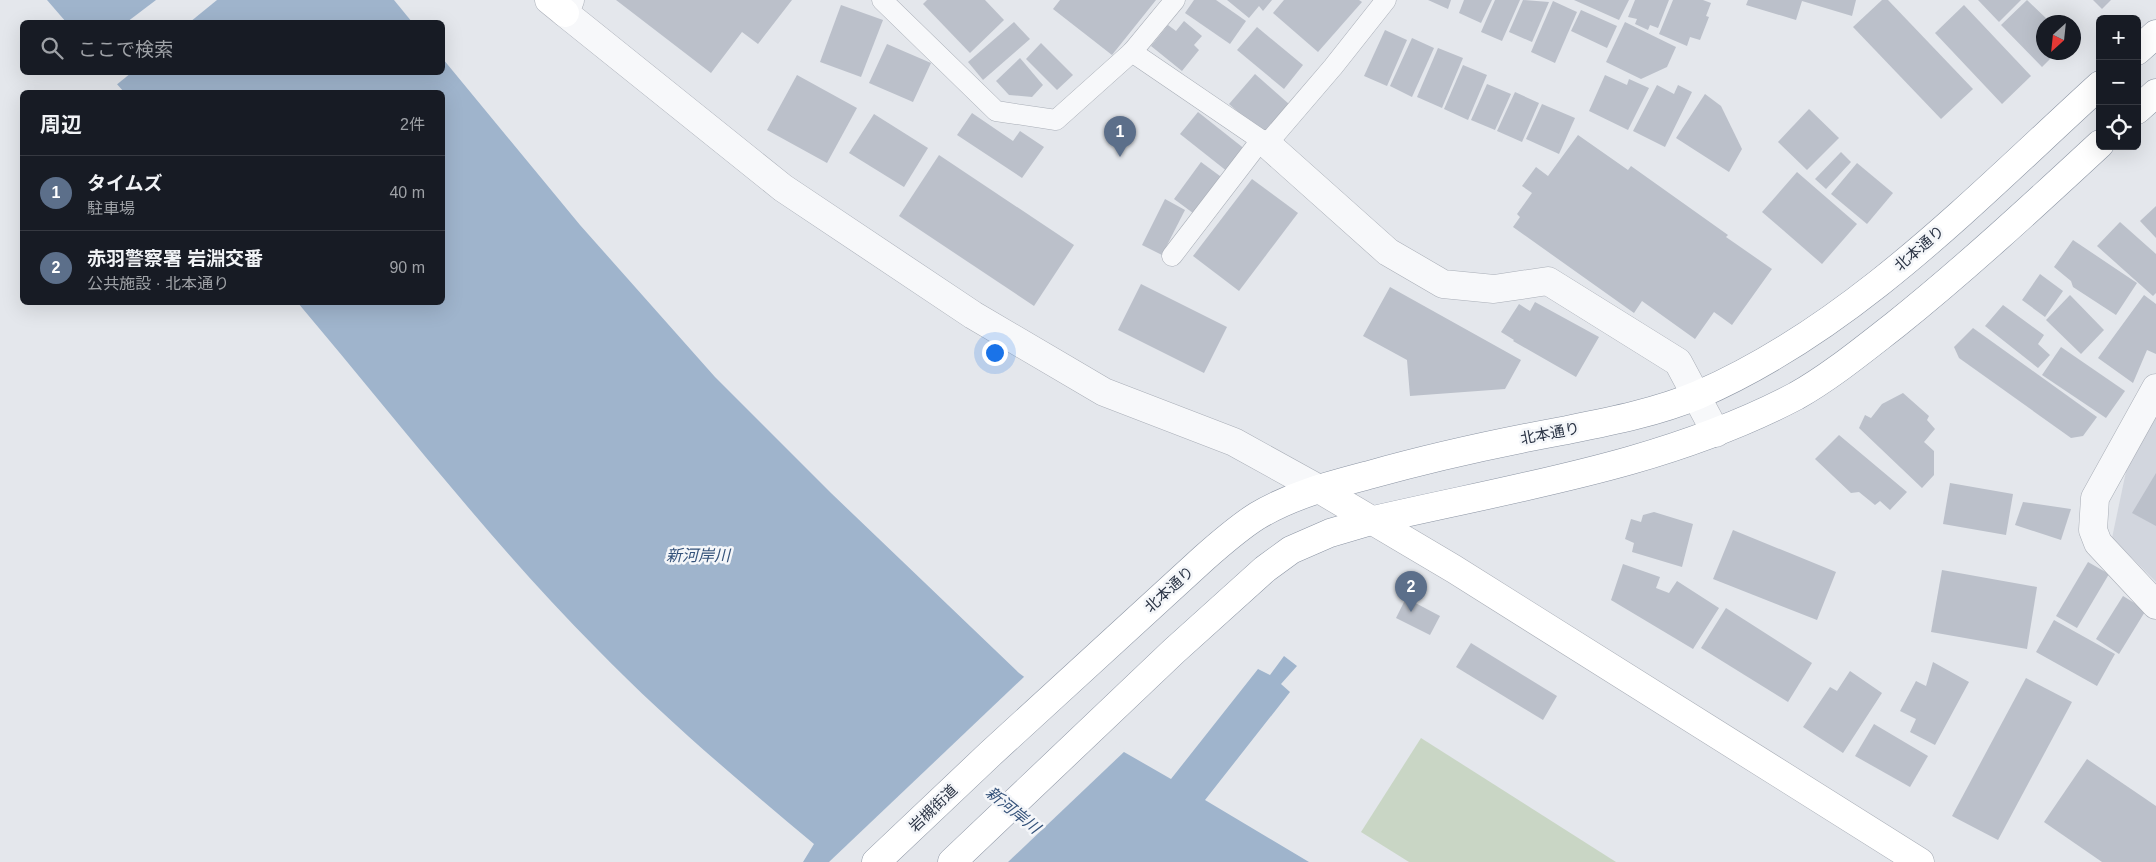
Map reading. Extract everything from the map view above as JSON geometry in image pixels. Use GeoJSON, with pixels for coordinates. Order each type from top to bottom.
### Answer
{"type":"FeatureCollection","features":[{"type":"Feature","properties":{"kind":"main road"},"geometry":{"type":"LineString","coordinates":[[2141,47],[2156,34]]}},
{"type":"Feature","properties":{"kind":"main road","name":"北本通り"},"geometry":{"type":"LineString","coordinates":[[990,754],[1232,533],[1258,516],[1283,503],[1319,489],[1425,459],[1624,418],[1696,396],[1770,360],[1831,319],[1891,273],[2096,89]]}},
{"type":"Feature","properties":{"kind":"main road"},"geometry":{"type":"LineString","coordinates":[[2141,106],[2156,93]]}},
{"type":"Feature","properties":{"kind":"main road"},"geometry":{"type":"LineString","coordinates":[[952,862],[1025,791],[1237,594],[1265,569],[1291,550],[1330,533],[1374,520],[1643,458],[1716,433],[1797,395],[1860,353],[1987,248],[2096,148]]}},
{"type":"Feature","properties":{"kind":"main road"},"geometry":{"type":"LineString","coordinates":[[1319,489],[1374,520],[1920,862]]}},
{"type":"Feature","properties":{"kind":"main road","name":"岩槻街道"},"geometry":{"type":"LineString","coordinates":[[876,862],[990,754]]}},
{"type":"Feature","properties":{"kind":"street"},"geometry":{"type":"LineString","coordinates":[[561,4],[784,188],[973,315],[1104,392],[1234,442],[1319,489]]}},
{"type":"Feature","properties":{"kind":"street"},"geometry":{"type":"LineString","coordinates":[[1264,142],[1388,252],[1443,284],[1494,290],[1548,281],[1678,362],[1716,433]]}},
{"type":"Feature","properties":{"kind":"street"},"geometry":{"type":"LineString","coordinates":[[2156,388],[2095,498],[2093,530],[2098,543],[2156,604]]}},
{"type":"Feature","properties":{"kind":"lane"},"geometry":{"type":"LineString","coordinates":[[882,0],[996,111],[1056,120],[1132,52],[1175,0]]}},
{"type":"Feature","properties":{"kind":"lane"},"geometry":{"type":"LineString","coordinates":[[1172,256],[1264,142],[1333,67],[1386,0]]}},
{"type":"Feature","properties":{"kind":"lane"},"geometry":{"type":"LineString","coordinates":[[1132,52],[1264,142]]}},
{"type":"Feature","properties":{"kind":"shaded area"},"geometry":{"type":"Polygon","coordinates":[[[2156,415],[2156,582],[2112,538],[2128,462],[2156,415]]]}},
{"type":"Feature","properties":{"kind":"green space"},"geometry":{"type":"Polygon","coordinates":[[[1421,738],[1616,862],[1409,862],[1361,832],[1421,738]]]}},
{"type":"Feature","properties":{"kind":"water"},"geometry":{"type":"Polygon","coordinates":[[[47,0],[394,0],[410,20],[64,20],[47,0]]]}},
{"type":"Feature","properties":{"kind":"water","name":"新河岸川"},"geometry":{"type":"Polygon","coordinates":[[[445,61],[580,225],[715,377],[831,493],[1019,673],[1124,752],[1171,779],[1258,669],[1270,675],[1284,656],[1297,666],[1281,684],[1290,692],[1205,800],[1309,862],[803,862],[814,844],[676,725],[623,675],[557,608],[481,523],[300,305],[445,305],[445,90],[122,90],[109,75],[445,75],[445,61]]]}},
{"type":"Feature","properties":{"kind":"pier"},"geometry":{"type":"Polygon","coordinates":[[[156,0],[217,0],[192,20],[130,20],[156,0]]]}},
{"type":"Feature","properties":{"kind":"pier"},"geometry":{"type":"Polygon","coordinates":[[[107,75],[129,75],[115,86],[107,75]]]}},
{"type":"Feature","properties":{"kind":"pier"},"geometry":{"type":"Polygon","coordinates":[[[1026,675],[1126,750],[1008,862],[829,862],[1026,675]]]}},
{"type":"Feature","properties":{"kind":"building"},"geometry":{"type":"Polygon","coordinates":[[[616,0],[792,0],[758,44],[742,32],[711,73],[616,0]]]}},
{"type":"Feature","properties":{"kind":"building"},"geometry":{"type":"Polygon","coordinates":[[[927,0],[985,0],[1004,20],[970,53],[923,4],[927,0]]]}},
{"type":"Feature","properties":{"kind":"building"},"geometry":{"type":"Polygon","coordinates":[[[1060,0],[1156,0],[1112,55],[1053,9],[1060,0]]]}},
{"type":"Feature","properties":{"kind":"building"},"geometry":{"type":"Polygon","coordinates":[[[1194,0],[1216,0],[1246,21],[1230,44],[1185,13],[1194,0]]]}},
{"type":"Feature","properties":{"kind":"building"},"geometry":{"type":"Polygon","coordinates":[[[1227,0],[1272,0],[1263,11],[1259,6],[1249,18],[1227,0]]]}},
{"type":"Feature","properties":{"kind":"building"},"geometry":{"type":"Polygon","coordinates":[[[1284,0],[1359,0],[1362,2],[1318,52],[1273,13],[1284,0]]]}},
{"type":"Feature","properties":{"kind":"building"},"geometry":{"type":"Polygon","coordinates":[[[1428,0],[1451,0],[1448,9],[1428,0]]]}},
{"type":"Feature","properties":{"kind":"building"},"geometry":{"type":"Polygon","coordinates":[[[1464,0],[1492,0],[1481,23],[1459,13],[1464,0]]]}},
{"type":"Feature","properties":{"kind":"building"},"geometry":{"type":"Polygon","coordinates":[[[1495,0],[1520,0],[1502,41],[1481,32],[1495,0]]]}},
{"type":"Feature","properties":{"kind":"building"},"geometry":{"type":"Polygon","coordinates":[[[1523,0],[1549,2],[1532,42],[1509,32],[1523,0]]]}},
{"type":"Feature","properties":{"kind":"building"},"geometry":{"type":"Polygon","coordinates":[[[1574,0],[1629,0],[1619,20],[1574,0]]]}},
{"type":"Feature","properties":{"kind":"building"},"geometry":{"type":"Polygon","coordinates":[[[1635,0],[1669,0],[1658,28],[1650,25],[1648,30],[1635,24],[1637,19],[1628,17],[1635,0]]]}},
{"type":"Feature","properties":{"kind":"building"},"geometry":{"type":"Polygon","coordinates":[[[1673,0],[1703,0],[1711,3],[1706,16],[1709,17],[1700,40],[1690,37],[1687,46],[1659,34],[1673,0]]]}},
{"type":"Feature","properties":{"kind":"building"},"geometry":{"type":"Polygon","coordinates":[[[1748,0],[1856,0],[1852,16],[1802,1],[1796,20],[1746,5],[1748,0]]]}},
{"type":"Feature","properties":{"kind":"building"},"geometry":{"type":"Polygon","coordinates":[[[1882,0],[1888,0],[1973,89],[1941,119],[1853,27],[1882,0]]]}},
{"type":"Feature","properties":{"kind":"building"},"geometry":{"type":"Polygon","coordinates":[[[1978,0],[2021,0],[1999,22],[1978,0]]]}},
{"type":"Feature","properties":{"kind":"building"},"geometry":{"type":"Polygon","coordinates":[[[2027,0],[2043,15],[2036,15],[2036,60],[2049,60],[2042,67],[2001,25],[2027,0]]]}},
{"type":"Feature","properties":{"kind":"building"},"geometry":{"type":"Polygon","coordinates":[[[2093,0],[2111,0],[2102,9],[2093,0]]]}},
{"type":"Feature","properties":{"kind":"building"},"geometry":{"type":"Polygon","coordinates":[[[1553,1],[1577,12],[1555,63],[1531,52],[1553,1]]]}},
{"type":"Feature","properties":{"kind":"building"},"geometry":{"type":"Polygon","coordinates":[[[841,5],[883,20],[861,77],[820,62],[841,5]]]}},
{"type":"Feature","properties":{"kind":"building"},"geometry":{"type":"Polygon","coordinates":[[[1964,5],[2031,76],[2002,104],[1935,33],[1964,5]]]}},
{"type":"Feature","properties":{"kind":"building"},"geometry":{"type":"Polygon","coordinates":[[[1581,10],[1617,26],[1607,48],[1571,31],[1581,10]]]}},
{"type":"Feature","properties":{"kind":"building"},"geometry":{"type":"Polygon","coordinates":[[[1184,21],[1202,36],[1194,45],[1199,50],[1182,71],[1151,46],[1168,25],[1176,31],[1184,21]]]}},
{"type":"Feature","properties":{"kind":"building"},"geometry":{"type":"Polygon","coordinates":[[[1014,22],[1030,39],[983,80],[968,62],[1014,22]]]}},
{"type":"Feature","properties":{"kind":"building"},"geometry":{"type":"Polygon","coordinates":[[[1625,22],[1676,47],[1667,67],[1641,79],[1606,62],[1625,22]]]}},
{"type":"Feature","properties":{"kind":"building"},"geometry":{"type":"Polygon","coordinates":[[[1257,27],[1303,65],[1284,89],[1237,50],[1257,27]]]}},
{"type":"Feature","properties":{"kind":"building"},"geometry":{"type":"Polygon","coordinates":[[[1385,30],[1407,40],[1387,86],[1364,76],[1385,30]]]}},
{"type":"Feature","properties":{"kind":"building"},"geometry":{"type":"Polygon","coordinates":[[[1412,38],[1434,48],[1412,97],[1390,86],[1412,38]]]}},
{"type":"Feature","properties":{"kind":"building"},"geometry":{"type":"Polygon","coordinates":[[[1041,43],[1073,75],[1057,90],[1026,59],[1041,43]]]}},
{"type":"Feature","properties":{"kind":"building"},"geometry":{"type":"Polygon","coordinates":[[[887,44],[931,63],[913,102],[869,83],[887,44]]]}},
{"type":"Feature","properties":{"kind":"building"},"geometry":{"type":"Polygon","coordinates":[[[1438,48],[1463,58],[1442,108],[1417,97],[1438,48]]]}},
{"type":"Feature","properties":{"kind":"building"},"geometry":{"type":"Polygon","coordinates":[[[1020,58],[1043,85],[1032,97],[1009,95],[996,81],[1020,58]]]}},
{"type":"Feature","properties":{"kind":"building"},"geometry":{"type":"Polygon","coordinates":[[[1463,65],[1487,75],[1468,120],[1444,109],[1463,65]]]}},
{"type":"Feature","properties":{"kind":"building"},"geometry":{"type":"Polygon","coordinates":[[[1255,74],[1289,104],[1263,134],[1229,104],[1255,74]]]}},
{"type":"Feature","properties":{"kind":"building"},"geometry":{"type":"Polygon","coordinates":[[[797,75],[857,108],[827,163],[767,130],[797,75]]]}},
{"type":"Feature","properties":{"kind":"building"},"geometry":{"type":"Polygon","coordinates":[[[1605,75],[1627,85],[1629,79],[1649,88],[1628,130],[1589,111],[1605,75]]]}},
{"type":"Feature","properties":{"kind":"building"},"geometry":{"type":"Polygon","coordinates":[[[1487,84],[1511,94],[1495,130],[1471,120],[1487,84]]]}},
{"type":"Feature","properties":{"kind":"building"},"geometry":{"type":"Polygon","coordinates":[[[1657,85],[1674,94],[1678,85],[1692,92],[1665,147],[1633,131],[1657,85]]]}},
{"type":"Feature","properties":{"kind":"building"},"geometry":{"type":"Polygon","coordinates":[[[1515,92],[1539,103],[1522,142],[1497,131],[1515,92]]]}},
{"type":"Feature","properties":{"kind":"building"},"geometry":{"type":"Polygon","coordinates":[[[1705,94],[1721,106],[1742,149],[1729,172],[1676,138],[1705,94]]]}},
{"type":"Feature","properties":{"kind":"building"},"geometry":{"type":"Polygon","coordinates":[[[1542,104],[1575,118],[1559,154],[1526,139],[1542,104]]]}},
{"type":"Feature","properties":{"kind":"building"},"geometry":{"type":"Polygon","coordinates":[[[1809,109],[1839,138],[1807,170],[1778,142],[1809,109]]]}},
{"type":"Feature","properties":{"kind":"building"},"geometry":{"type":"Polygon","coordinates":[[[1198,112],[1246,150],[1228,172],[1180,134],[1198,112]]]}},
{"type":"Feature","properties":{"kind":"building"},"geometry":{"type":"Polygon","coordinates":[[[972,113],[1013,141],[1020,131],[1044,147],[1022,178],[957,135],[972,113]]]}},
{"type":"Feature","properties":{"kind":"building"},"geometry":{"type":"Polygon","coordinates":[[[874,114],[928,148],[904,187],[849,153],[874,114]]]}},
{"type":"Feature","properties":{"kind":"building"},"geometry":{"type":"Polygon","coordinates":[[[1578,135],[1628,170],[1631,166],[1728,235],[1726,237],[1772,269],[1732,325],[1714,312],[1695,339],[1642,301],[1634,313],[1513,227],[1520,217],[1517,214],[1532,193],[1522,186],[1536,167],[1548,176],[1578,135]]]}},
{"type":"Feature","properties":{"kind":"building"},"geometry":{"type":"Polygon","coordinates":[[[1841,152],[1851,162],[1826,189],[1815,179],[1841,152]]]}},
{"type":"Feature","properties":{"kind":"building"},"geometry":{"type":"Polygon","coordinates":[[[939,155],[1074,245],[1034,306],[899,216],[939,155]]]}},
{"type":"Feature","properties":{"kind":"building"},"geometry":{"type":"Polygon","coordinates":[[[1201,162],[1224,179],[1197,216],[1174,199],[1201,162]]]}},
{"type":"Feature","properties":{"kind":"building"},"geometry":{"type":"Polygon","coordinates":[[[1857,163],[1893,193],[1867,224],[1831,194],[1857,163]]]}},
{"type":"Feature","properties":{"kind":"building"},"geometry":{"type":"Polygon","coordinates":[[[1797,172],[1857,224],[1822,264],[1762,212],[1797,172]]]}},
{"type":"Feature","properties":{"kind":"building"},"geometry":{"type":"Polygon","coordinates":[[[1252,179],[1298,213],[1239,291],[1193,256],[1252,179]]]}},
{"type":"Feature","properties":{"kind":"building"},"geometry":{"type":"Polygon","coordinates":[[[1165,199],[1185,210],[1162,255],[1142,245],[1165,199]]]}},
{"type":"Feature","properties":{"kind":"building"},"geometry":{"type":"Polygon","coordinates":[[[2156,206],[2156,238],[2140,221],[2156,206]]]}},
{"type":"Feature","properties":{"kind":"building"},"geometry":{"type":"Polygon","coordinates":[[[2120,222],[2156,254],[2156,293],[2153,296],[2097,246],[2120,222]]]}},
{"type":"Feature","properties":{"kind":"building"},"geometry":{"type":"Polygon","coordinates":[[[2073,240],[2137,283],[2116,315],[2073,287],[2071,281],[2054,267],[2073,240]]]}},
{"type":"Feature","properties":{"kind":"building"},"geometry":{"type":"Polygon","coordinates":[[[2040,274],[2063,291],[2045,317],[2022,300],[2040,274]]]}},
{"type":"Feature","properties":{"kind":"building"},"geometry":{"type":"Polygon","coordinates":[[[1141,284],[1227,327],[1204,373],[1118,330],[1141,284]]]}},
{"type":"Feature","properties":{"kind":"building"},"geometry":{"type":"Polygon","coordinates":[[[1390,287],[1521,360],[1505,389],[1410,396],[1407,360],[1363,336],[1390,287]]]}},
{"type":"Feature","properties":{"kind":"building"},"geometry":{"type":"Polygon","coordinates":[[[2070,295],[2104,330],[2081,354],[2046,320],[2070,295]]]}},
{"type":"Feature","properties":{"kind":"building"},"geometry":{"type":"Polygon","coordinates":[[[2144,295],[2156,304],[2156,354],[2147,350],[2133,383],[2098,358],[2144,295]]]}},
{"type":"Feature","properties":{"kind":"building"},"geometry":{"type":"Polygon","coordinates":[[[1535,302],[1599,337],[1576,377],[1513,341],[1501,332],[1519,304],[1530,311],[1535,302]]]}},
{"type":"Feature","properties":{"kind":"building"},"geometry":{"type":"Polygon","coordinates":[[[2003,305],[2044,335],[2038,344],[2050,355],[2038,368],[1985,326],[2003,305]]]}},
{"type":"Feature","properties":{"kind":"building"},"geometry":{"type":"Polygon","coordinates":[[[1973,328],[2097,417],[2083,436],[2071,438],[1959,358],[1954,347],[1973,328]]]}},
{"type":"Feature","properties":{"kind":"building"},"geometry":{"type":"Polygon","coordinates":[[[2061,347],[2125,391],[2106,418],[2042,375],[2061,347]]]}},
{"type":"Feature","properties":{"kind":"building"},"geometry":{"type":"Polygon","coordinates":[[[1903,393],[1929,416],[1927,420],[1935,429],[1924,442],[1934,451],[1934,475],[1922,488],[1859,428],[1865,415],[1871,418],[1882,404],[1903,393]]]}},
{"type":"Feature","properties":{"kind":"building"},"geometry":{"type":"Polygon","coordinates":[[[1839,435],[1907,492],[1890,510],[1880,501],[1875,505],[1859,492],[1851,493],[1815,459],[1839,435]]]}},
{"type":"Feature","properties":{"kind":"building"},"geometry":{"type":"Polygon","coordinates":[[[2156,473],[2156,526],[2132,513],[2156,473]]]}},
{"type":"Feature","properties":{"kind":"building"},"geometry":{"type":"Polygon","coordinates":[[[1950,483],[2013,494],[2006,535],[1943,524],[1950,483]]]}},
{"type":"Feature","properties":{"kind":"building"},"geometry":{"type":"Polygon","coordinates":[[[2023,502],[2071,509],[2061,540],[2015,525],[2023,502]]]}},
{"type":"Feature","properties":{"kind":"building"},"geometry":{"type":"Polygon","coordinates":[[[1654,512],[1693,524],[1682,567],[1632,552],[1634,543],[1625,539],[1631,519],[1641,522],[1643,515],[1654,512]]]}},
{"type":"Feature","properties":{"kind":"building"},"geometry":{"type":"Polygon","coordinates":[[[1733,530],[1836,572],[1817,620],[1713,579],[1733,530]]]}},
{"type":"Feature","properties":{"kind":"building"},"geometry":{"type":"Polygon","coordinates":[[[2088,562],[2109,574],[2077,628],[2056,616],[2088,562]]]}},
{"type":"Feature","properties":{"kind":"building"},"geometry":{"type":"Polygon","coordinates":[[[1623,564],[1660,577],[1656,588],[1669,593],[1677,581],[1719,608],[1693,649],[1611,600],[1623,564]]]}},
{"type":"Feature","properties":{"kind":"building"},"geometry":{"type":"Polygon","coordinates":[[[1942,570],[2037,587],[2027,649],[1931,632],[1942,570]]]}},
{"type":"Feature","properties":{"kind":"building"},"geometry":{"type":"Polygon","coordinates":[[[2123,596],[2146,610],[2119,654],[2096,639],[2123,596]]]}},
{"type":"Feature","properties":{"kind":"building"},"geometry":{"type":"Polygon","coordinates":[[[1406,598],[1440,616],[1430,635],[1396,618],[1406,598]]]}},
{"type":"Feature","properties":{"kind":"building"},"geometry":{"type":"Polygon","coordinates":[[[1726,608],[1812,663],[1788,702],[1701,648],[1726,608]]]}},
{"type":"Feature","properties":{"kind":"building"},"geometry":{"type":"Polygon","coordinates":[[[2054,620],[2115,654],[2097,686],[2036,652],[2054,620]]]}},
{"type":"Feature","properties":{"kind":"building"},"geometry":{"type":"Polygon","coordinates":[[[1471,643],[1557,696],[1543,720],[1456,667],[1471,643]]]}},
{"type":"Feature","properties":{"kind":"building"},"geometry":{"type":"Polygon","coordinates":[[[1933,662],[1969,682],[1935,745],[1910,732],[1916,719],[1900,711],[1916,681],[1926,686],[1933,662]]]}},
{"type":"Feature","properties":{"kind":"building"},"geometry":{"type":"Polygon","coordinates":[[[1850,671],[1882,693],[1843,753],[1803,727],[1830,687],[1837,691],[1850,671]]]}},
{"type":"Feature","properties":{"kind":"building"},"geometry":{"type":"Polygon","coordinates":[[[2026,678],[2072,702],[1998,840],[1952,816],[2026,678]]]}},
{"type":"Feature","properties":{"kind":"building"},"geometry":{"type":"Polygon","coordinates":[[[1874,724],[1928,756],[1910,787],[1855,756],[1874,724]]]}},
{"type":"Feature","properties":{"kind":"building"},"geometry":{"type":"Polygon","coordinates":[[[2087,759],[2156,806],[2156,862],[2102,862],[2044,822],[2087,759]]]}},
{"type":"Feature","properties":{"kind":"place","name":"タイムズ"},"geometry":{"type":"Point","coordinates":[1120,157]}},
{"type":"Feature","properties":{"kind":"place","name":"赤羽警察署 岩淵交番"},"geometry":{"type":"Point","coordinates":[1411,612]}}]}
